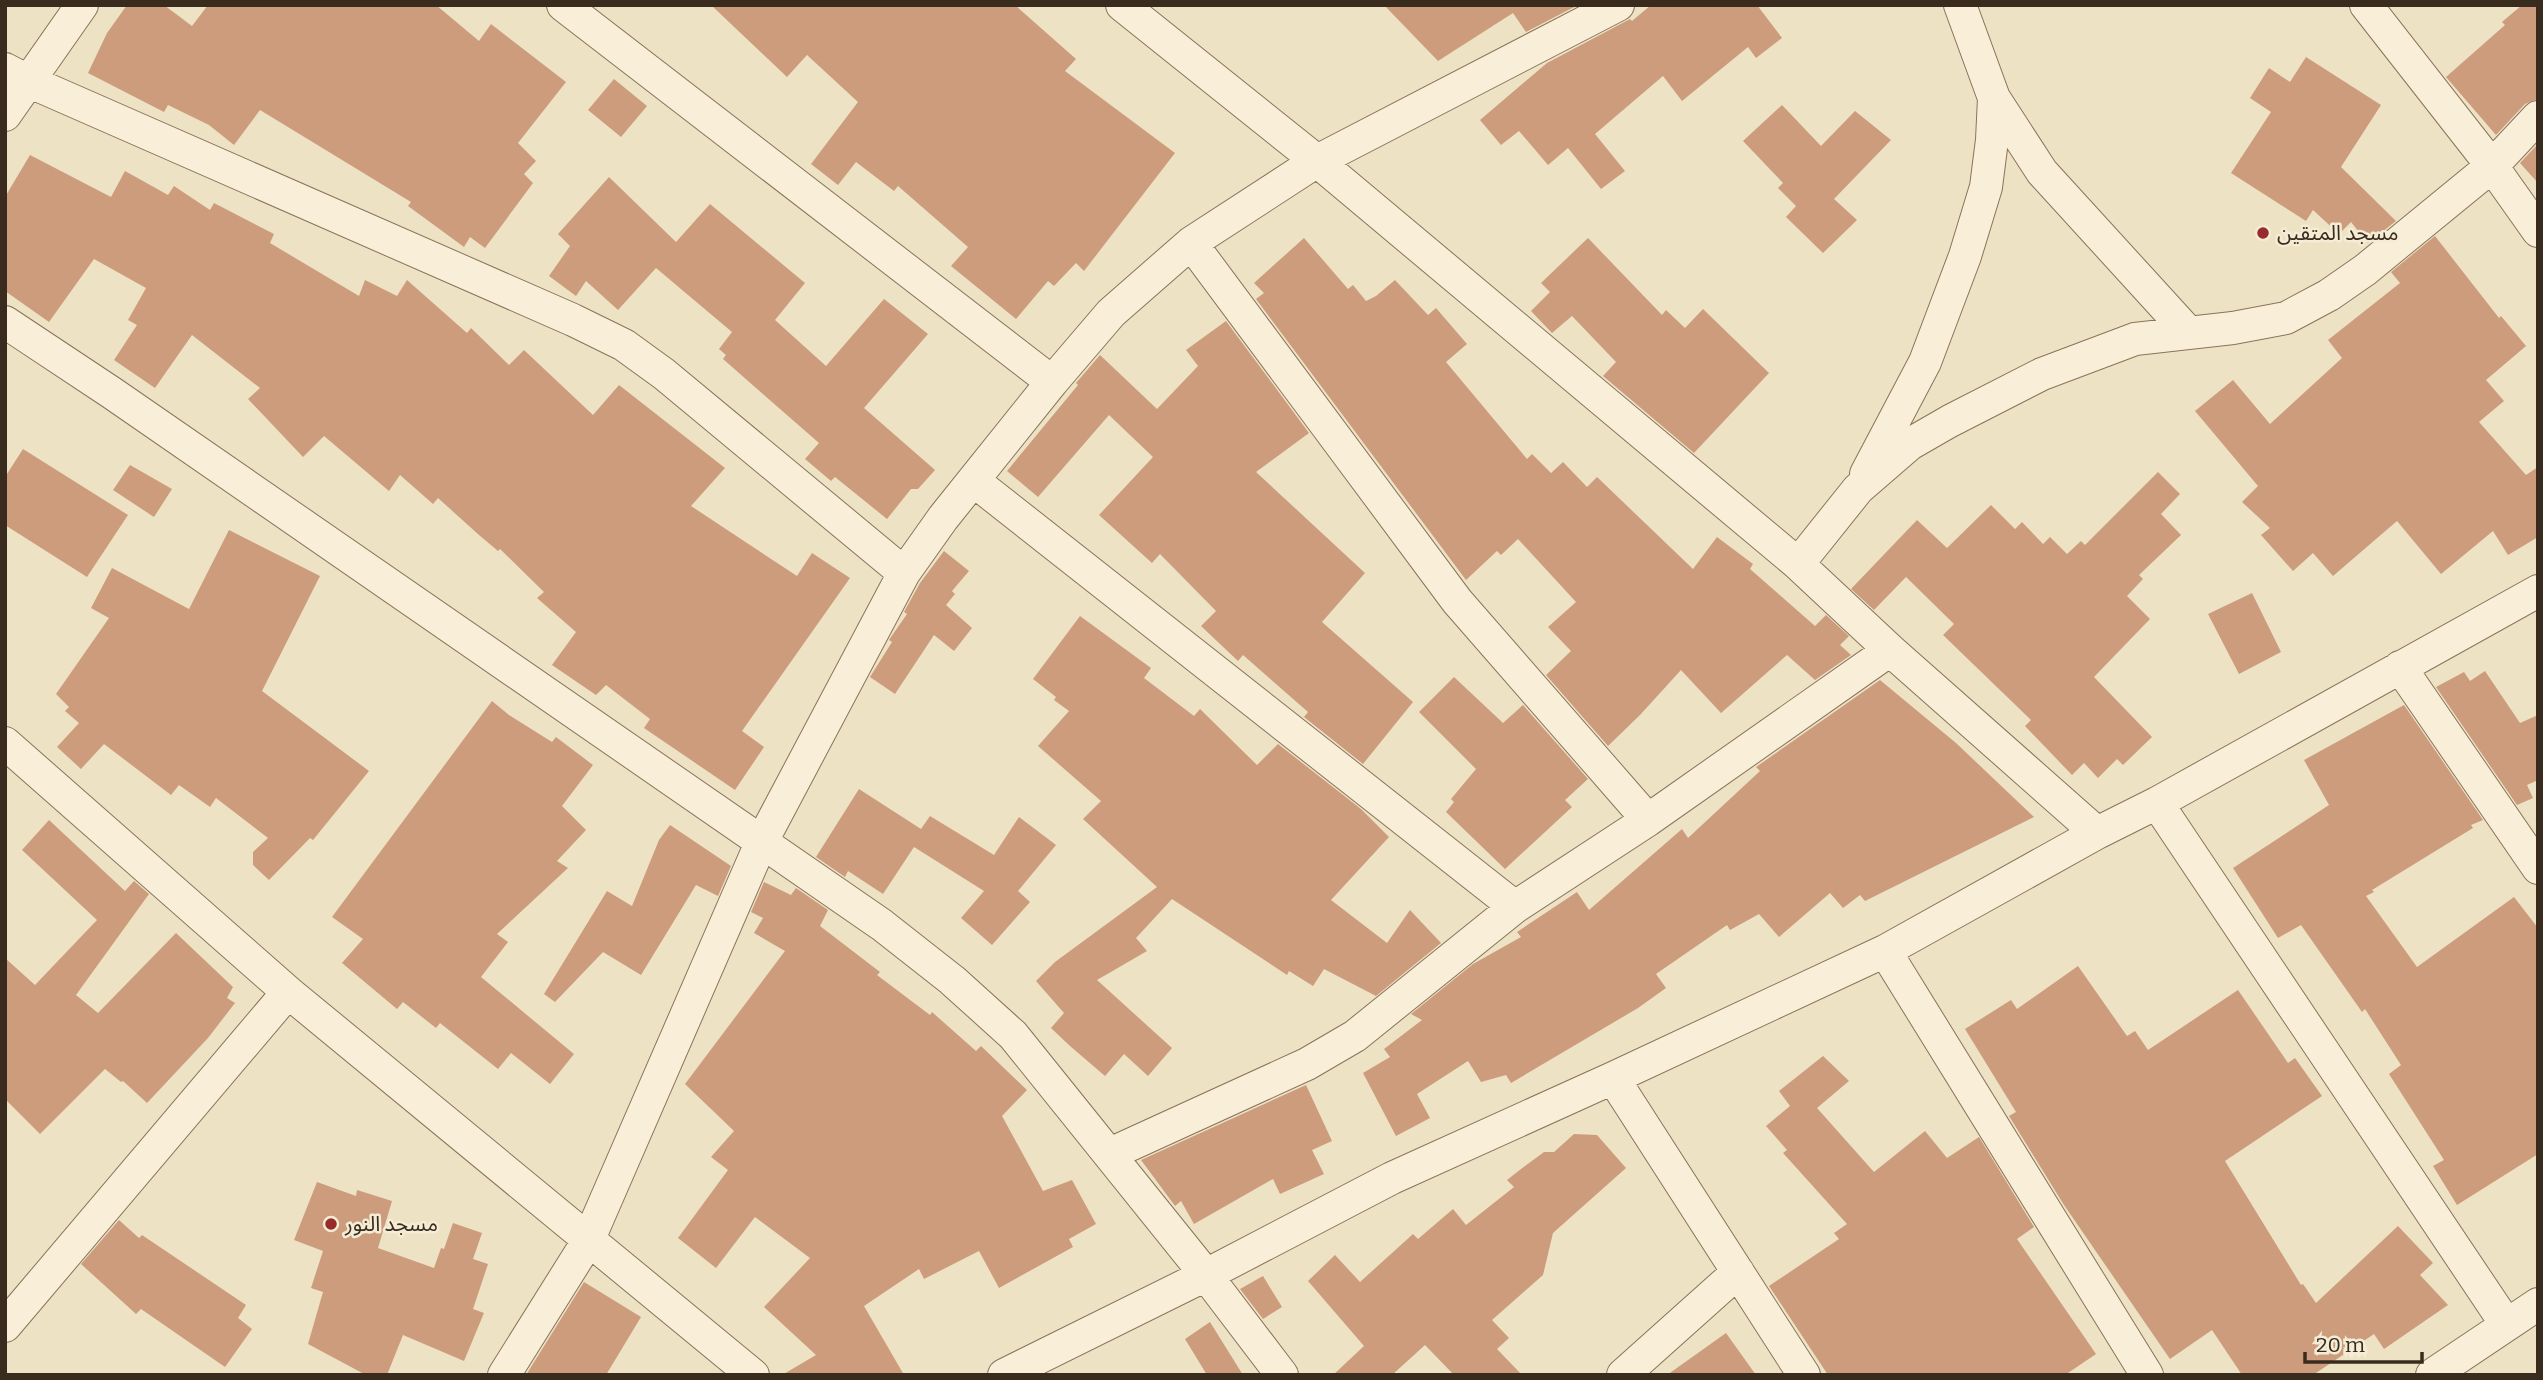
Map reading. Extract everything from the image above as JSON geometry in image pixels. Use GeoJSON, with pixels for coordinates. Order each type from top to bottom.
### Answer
{"type":"FeatureCollection","features":[{"type":"Feature","properties":{"kind":"street"},"geometry":{"type":"LineString","coordinates":[[5,116],[17,75],[82,5]]}},
{"type":"Feature","properties":{"kind":"street"},"geometry":{"type":"LineString","coordinates":[[564,5],[1052,382]]}},
{"type":"Feature","properties":{"kind":"street"},"geometry":{"type":"LineString","coordinates":[[1122,5],[1317,161],[1798,564],[1890,650],[2098,833]]}},
{"type":"Feature","properties":{"kind":"street"},"geometry":{"type":"LineString","coordinates":[[504,1375],[588,1241],[761,843],[904,573],[943,518],[1052,382],[1111,313],[1191,243],[1317,161],[1618,5]]}},
{"type":"Feature","properties":{"kind":"street"},"geometry":{"type":"LineString","coordinates":[[1960,5],[1994,98],[2042,173],[2188,332]]}},
{"type":"Feature","properties":{"kind":"street"},"geometry":{"type":"LineString","coordinates":[[2366,5],[2538,231]]}},
{"type":"Feature","properties":{"kind":"street"},"geometry":{"type":"LineString","coordinates":[[17,75],[573,320],[624,345],[664,374],[904,573]]}},
{"type":"Feature","properties":{"kind":"street"},"geometry":{"type":"LineString","coordinates":[[1858,489],[1925,362],[1965,256],[1986,187],[1994,98]]}},
{"type":"Feature","properties":{"kind":"street"},"geometry":{"type":"LineString","coordinates":[[1798,564],[1858,489],[1910,444],[2042,374],[2135,340],[2233,328],[2286,318],[2329,295],[2365,270],[2491,166],[2538,117]]}},
{"type":"Feature","properties":{"kind":"street"},"geometry":{"type":"LineString","coordinates":[[1191,243],[1457,601],[1648,820]]}},
{"type":"Feature","properties":{"kind":"street"},"geometry":{"type":"LineString","coordinates":[[5,322],[112,393],[882,925],[952,980],[1013,1035],[1206,1275],[1282,1375]]}},
{"type":"Feature","properties":{"kind":"street"},"geometry":{"type":"LineString","coordinates":[[974,481],[1515,907]]}},
{"type":"Feature","properties":{"kind":"street"},"geometry":{"type":"LineString","coordinates":[[1004,1375],[1206,1275],[1392,1178],[1885,951],[2538,591]]}},
{"type":"Feature","properties":{"kind":"street"},"geometry":{"type":"LineString","coordinates":[[1110,1154],[1307,1063],[1355,1037],[1515,907],[1648,820],[1890,650]]}},
{"type":"Feature","properties":{"kind":"street"},"geometry":{"type":"LineString","coordinates":[[2400,667],[2538,868]]}},
{"type":"Feature","properties":{"kind":"street"},"geometry":{"type":"LineString","coordinates":[[5,743],[288,992],[753,1375]]}},
{"type":"Feature","properties":{"kind":"street"},"geometry":{"type":"LineString","coordinates":[[2157,803],[2506,1324]]}},
{"type":"Feature","properties":{"kind":"street"},"geometry":{"type":"LineString","coordinates":[[1885,951],[2147,1375]]}},
{"type":"Feature","properties":{"kind":"street"},"geometry":{"type":"LineString","coordinates":[[5,1326],[288,992]]}},
{"type":"Feature","properties":{"kind":"street"},"geometry":{"type":"LineString","coordinates":[[1613,1078],[1804,1375]]}},
{"type":"Feature","properties":{"kind":"street"},"geometry":{"type":"LineString","coordinates":[[1623,1375],[1738,1272]]}},
{"type":"Feature","properties":{"kind":"street"},"geometry":{"type":"LineString","coordinates":[[2432,1375],[2538,1304]]}},
{"type":"Feature","properties":{"kind":"building"},"geometry":{"type":"Polygon","coordinates":[[[127,5],[164,5],[192,26],[208,5],[436,5],[479,41],[491,24],[566,82],[518,143],[536,161],[524,174],[533,183],[485,248],[470,237],[464,247],[408,206],[411,202],[260,110],[234,145],[209,125],[168,105],[164,112],[88,73],[107,33],[127,5]]]}},
{"type":"Feature","properties":{"kind":"building"},"geometry":{"type":"Polygon","coordinates":[[[711,5],[1015,5],[1076,59],[1065,71],[1175,153],[1084,271],[1076,263],[1054,286],[1048,281],[1016,319],[951,266],[968,247],[898,186],[894,191],[856,162],[838,185],[811,164],[858,102],[807,55],[787,77],[711,5]]]}},
{"type":"Feature","properties":{"kind":"building"},"geometry":{"type":"Polygon","coordinates":[[[1384,5],[1578,5],[1526,32],[1513,13],[1438,61],[1384,5]]]}},
{"type":"Feature","properties":{"kind":"building"},"geometry":{"type":"Polygon","coordinates":[[[1651,5],[1757,5],[1782,38],[1756,58],[1748,47],[1682,101],[1663,76],[1595,134],[1625,171],[1601,189],[1568,148],[1548,165],[1519,131],[1501,145],[1480,120],[1547,63],[1630,19],[1632,21],[1651,5]]]}},
{"type":"Feature","properties":{"kind":"building"},"geometry":{"type":"Polygon","coordinates":[[[2522,5],[2538,5],[2538,99],[2525,104],[2496,135],[2446,77],[2505,25],[2502,22],[2522,5]]]}},
{"type":"Feature","properties":{"kind":"building"},"geometry":{"type":"Polygon","coordinates":[[[2306,57],[2381,105],[2341,167],[2396,221],[2368,243],[2351,222],[2339,234],[2313,210],[2306,221],[2231,173],[2271,112],[2250,98],[2269,68],[2290,82],[2306,57]]]}},
{"type":"Feature","properties":{"kind":"building"},"geometry":{"type":"Polygon","coordinates":[[[614,79],[647,106],[621,137],[588,110],[614,79]]]}},
{"type":"Feature","properties":{"kind":"building"},"geometry":{"type":"Polygon","coordinates":[[[1782,105],[1821,146],[1855,111],[1891,140],[1834,199],[1857,220],[1823,253],[1786,217],[1796,206],[1778,188],[1783,183],[1743,141],[1782,105]]]}},
{"type":"Feature","properties":{"kind":"building"},"geometry":{"type":"Polygon","coordinates":[[[2538,144],[2538,183],[2520,163],[2538,144]]]}},
{"type":"Feature","properties":{"kind":"building"},"geometry":{"type":"Polygon","coordinates":[[[30,155],[111,197],[125,171],[168,195],[174,186],[210,210],[214,203],[274,234],[270,243],[359,296],[365,280],[397,296],[407,280],[467,333],[471,328],[509,365],[524,350],[593,415],[619,385],[725,468],[691,506],[797,576],[812,553],[850,578],[742,731],[764,747],[735,790],[644,728],[650,719],[606,685],[596,695],[552,665],[576,632],[537,598],[544,592],[500,549],[498,551],[438,498],[433,504],[400,475],[389,491],[324,436],[303,457],[248,399],[260,388],[192,335],[155,388],[114,360],[137,325],[128,320],[146,288],[94,259],[49,322],[5,291],[5,197],[30,155]]]}},
{"type":"Feature","properties":{"kind":"building"},"geometry":{"type":"Polygon","coordinates":[[[609,177],[676,242],[710,204],[805,283],[775,320],[826,366],[884,299],[928,334],[864,408],[935,470],[918,489],[911,489],[887,519],[835,477],[831,481],[805,459],[819,443],[723,359],[726,355],[719,349],[732,332],[656,268],[618,310],[586,281],[576,296],[549,276],[570,246],[558,234],[609,177]]]}},
{"type":"Feature","properties":{"kind":"building"},"geometry":{"type":"Polygon","coordinates":[[[2435,236],[2499,318],[2501,316],[2526,346],[2486,380],[2504,401],[2479,422],[2526,475],[2538,467],[2538,537],[2508,555],[2493,531],[2441,574],[2397,521],[2333,576],[2313,553],[2293,571],[2261,535],[2270,528],[2242,502],[2258,486],[2195,411],[2233,380],[2270,424],[2342,358],[2328,340],[2400,283],[2391,272],[2435,236]]]}},
{"type":"Feature","properties":{"kind":"building"},"geometry":{"type":"Polygon","coordinates":[[[1304,238],[1348,289],[1353,285],[1366,301],[1395,280],[1428,315],[1436,308],[1467,344],[1446,362],[1527,459],[1532,454],[1551,473],[1563,462],[1587,487],[1597,477],[1693,569],[1717,537],[1753,564],[1750,569],[1815,626],[1826,615],[1849,636],[1840,645],[1851,655],[1815,680],[1787,655],[1721,713],[1681,670],[1608,746],[1546,675],[1571,651],[1548,627],[1576,602],[1518,539],[1501,555],[1497,551],[1466,580],[1256,299],[1264,293],[1254,283],[1304,238]]]}},
{"type":"Feature","properties":{"kind":"building"},"geometry":{"type":"Polygon","coordinates":[[[1588,238],[1662,315],[1666,310],[1685,328],[1703,309],[1769,373],[1694,453],[1603,376],[1616,362],[1572,316],[1552,333],[1531,311],[1550,292],[1541,283],[1588,238]]]}},
{"type":"Feature","properties":{"kind":"building"},"geometry":{"type":"Polygon","coordinates":[[[1226,321],[1309,433],[1256,472],[1365,573],[1322,622],[1413,702],[1363,764],[1304,717],[1308,712],[1243,655],[1238,661],[1201,626],[1216,611],[1160,554],[1152,563],[1099,515],[1153,457],[1109,415],[1038,497],[1007,471],[1100,355],[1157,409],[1198,366],[1186,350],[1226,321]]]}},
{"type":"Feature","properties":{"kind":"building"},"geometry":{"type":"Polygon","coordinates":[[[23,449],[128,515],[87,577],[5,525],[5,477],[23,449]]]}},
{"type":"Feature","properties":{"kind":"building"},"geometry":{"type":"Polygon","coordinates":[[[130,465],[172,489],[154,517],[113,490],[130,465]]]}},
{"type":"Feature","properties":{"kind":"building"},"geometry":{"type":"Polygon","coordinates":[[[2158,472],[2180,494],[2161,514],[2181,535],[2139,575],[2143,579],[2127,596],[2150,619],[2094,677],[2152,737],[2123,765],[2117,759],[2098,778],[2084,763],[2072,775],[2025,726],[2031,720],[1943,635],[1954,624],[1906,577],[1874,610],[1851,589],[1917,520],[1947,548],[1991,505],[2015,529],[2022,522],[2043,544],[2050,537],[2067,554],[2081,541],[2085,545],[2158,472]]]}},
{"type":"Feature","properties":{"kind":"building"},"geometry":{"type":"Polygon","coordinates":[[[229,530],[320,576],[262,691],[369,771],[313,840],[310,838],[269,880],[253,865],[253,852],[268,838],[216,798],[210,807],[179,785],[171,795],[104,744],[81,769],[57,747],[79,723],[65,711],[69,707],[56,694],[109,618],[91,608],[112,568],[189,609],[229,530]]]}},
{"type":"Feature","properties":{"kind":"building"},"geometry":{"type":"Polygon","coordinates":[[[944,551],[969,571],[952,591],[955,594],[946,605],[972,628],[954,651],[934,635],[895,694],[870,677],[892,642],[889,640],[907,614],[904,612],[920,583],[944,551]]]}},
{"type":"Feature","properties":{"kind":"building"},"geometry":{"type":"Polygon","coordinates":[[[2252,593],[2281,652],[2239,674],[2208,614],[2252,593]]]}},
{"type":"Feature","properties":{"kind":"building"},"geometry":{"type":"Polygon","coordinates":[[[1080,616],[1151,668],[1144,678],[1194,716],[1200,709],[1257,765],[1278,744],[1361,809],[1389,837],[1331,900],[1387,943],[1410,910],[1441,943],[1376,996],[1324,969],[1313,986],[1289,971],[1287,975],[1172,899],[1136,938],[1147,951],[1097,980],[1172,1048],[1148,1076],[1124,1054],[1105,1076],[1070,1046],[1051,1028],[1064,1013],[1036,981],[1055,962],[1157,887],[1083,819],[1101,801],[1038,746],[1069,711],[1033,679],[1080,616]]]}},
{"type":"Feature","properties":{"kind":"building"},"geometry":{"type":"Polygon","coordinates":[[[2485,671],[2520,723],[2538,715],[2538,780],[2527,785],[2533,798],[2517,805],[2436,687],[2464,672],[2470,681],[2485,671]]]}},
{"type":"Feature","properties":{"kind":"building"},"geometry":{"type":"Polygon","coordinates":[[[1454,677],[1503,723],[1523,705],[1588,779],[1565,800],[1572,807],[1505,869],[1446,812],[1454,802],[1451,799],[1476,769],[1419,712],[1454,677]]]}},
{"type":"Feature","properties":{"kind":"building"},"geometry":{"type":"Polygon","coordinates":[[[1880,680],[1956,743],[2034,817],[1865,901],[1860,895],[1843,908],[1830,893],[1779,937],[1759,914],[1730,930],[1727,925],[1656,974],[1666,988],[1638,1008],[1511,1083],[1506,1075],[1481,1082],[1468,1061],[1417,1094],[1430,1118],[1396,1136],[1363,1073],[1390,1057],[1384,1049],[1422,1020],[1411,1014],[1473,964],[1521,937],[1517,932],[1577,892],[1589,910],[1682,829],[1688,838],[1760,771],[1756,767],[1880,680]]]}},
{"type":"Feature","properties":{"kind":"building"},"geometry":{"type":"Polygon","coordinates":[[[492,701],[552,742],[556,737],[593,765],[562,806],[586,830],[557,861],[568,868],[497,934],[508,942],[481,977],[574,1054],[550,1084],[511,1053],[498,1069],[440,1023],[436,1028],[403,1002],[397,1009],[342,963],[363,939],[332,917],[492,701]]]}},
{"type":"Feature","properties":{"kind":"building"},"geometry":{"type":"Polygon","coordinates":[[[2404,705],[2483,820],[2471,825],[2473,828],[2366,896],[2417,967],[2514,897],[2538,928],[2538,1154],[2457,1205],[2433,1166],[2444,1160],[2389,1074],[2401,1065],[2365,1009],[2362,1012],[2301,925],[2278,938],[2233,868],[2329,805],[2304,760],[2404,705]]]}},
{"type":"Feature","properties":{"kind":"building"},"geometry":{"type":"Polygon","coordinates":[[[859,789],[921,829],[930,816],[994,855],[1019,817],[1056,845],[1018,891],[1030,902],[992,945],[961,918],[984,891],[914,847],[883,894],[848,871],[845,877],[816,857],[859,789]]]}},
{"type":"Feature","properties":{"kind":"building"},"geometry":{"type":"Polygon","coordinates":[[[49,820],[125,891],[134,881],[149,894],[76,995],[98,1013],[176,933],[233,987],[227,998],[235,1003],[208,1038],[147,1103],[105,1069],[40,1134],[5,1099],[5,958],[35,985],[97,920],[22,850],[49,820]]]}},
{"type":"Feature","properties":{"kind":"building"},"geometry":{"type":"Polygon","coordinates":[[[670,825],[731,866],[718,896],[696,885],[641,975],[603,952],[555,1002],[544,994],[607,891],[632,906],[659,840],[670,825]]]}},
{"type":"Feature","properties":{"kind":"building"},"geometry":{"type":"Polygon","coordinates":[[[764,882],[791,895],[796,888],[828,910],[820,926],[880,972],[877,975],[930,1015],[932,1012],[976,1051],[981,1046],[1027,1090],[1002,1116],[1043,1191],[1072,1180],[1096,1224],[1069,1239],[1073,1247],[999,1288],[979,1251],[924,1279],[919,1269],[864,1306],[904,1375],[782,1375],[816,1355],[764,1307],[810,1258],[755,1217],[716,1268],[678,1238],[728,1170],[711,1157],[734,1131],[685,1084],[785,951],[754,933],[763,918],[751,912],[764,882]]]}},
{"type":"Feature","properties":{"kind":"building"},"geometry":{"type":"Polygon","coordinates":[[[2078,966],[2127,1036],[2135,1031],[2148,1050],[2238,990],[2288,1063],[2295,1058],[2322,1096],[2225,1161],[2301,1285],[2303,1284],[2316,1303],[2398,1226],[2433,1263],[2420,1275],[2448,1305],[2384,1349],[2374,1334],[2313,1375],[2242,1375],[2212,1330],[2170,1359],[2064,1205],[2009,1116],[2016,1112],[1965,1029],[2011,1000],[2017,1009],[2078,966]]]}},
{"type":"Feature","properties":{"kind":"building"},"geometry":{"type":"Polygon","coordinates":[[[1823,1056],[1849,1081],[1817,1108],[1874,1172],[1925,1131],[1947,1158],[1979,1137],[2034,1227],[2017,1239],[2096,1354],[2065,1375],[1828,1375],[1769,1286],[1839,1239],[1834,1233],[1847,1224],[1783,1153],[1787,1150],[1766,1126],[1790,1106],[1779,1091],[1823,1056]]]}},
{"type":"Feature","properties":{"kind":"building"},"geometry":{"type":"Polygon","coordinates":[[[1306,1085],[1332,1141],[1312,1150],[1324,1174],[1280,1194],[1273,1179],[1194,1224],[1181,1201],[1175,1206],[1141,1160],[1306,1085]]]}},
{"type":"Feature","properties":{"kind":"building"},"geometry":{"type":"Polygon","coordinates":[[[1574,1134],[1597,1135],[1626,1168],[1553,1233],[1543,1275],[1492,1320],[1509,1338],[1497,1349],[1522,1375],[1454,1375],[1425,1345],[1392,1375],[1333,1375],[1364,1346],[1308,1281],[1335,1255],[1360,1282],[1413,1234],[1418,1239],[1453,1209],[1466,1225],[1514,1187],[1507,1180],[1544,1152],[1554,1152],[1574,1134]]]}},
{"type":"Feature","properties":{"kind":"building"},"geometry":{"type":"Polygon","coordinates":[[[317,1182],[356,1196],[357,1190],[392,1201],[378,1248],[434,1268],[453,1223],[482,1233],[473,1259],[488,1264],[473,1309],[484,1313],[464,1361],[403,1335],[387,1375],[366,1375],[308,1344],[323,1292],[311,1288],[323,1251],[294,1240],[317,1182]]]}},
{"type":"Feature","properties":{"kind":"building"},"geometry":{"type":"Polygon","coordinates":[[[119,1220],[139,1238],[142,1235],[246,1305],[238,1318],[252,1329],[225,1367],[141,1309],[136,1314],[81,1264],[119,1220]]]}},
{"type":"Feature","properties":{"kind":"building"},"geometry":{"type":"Polygon","coordinates":[[[1263,1276],[1282,1307],[1263,1319],[1240,1289],[1263,1276]]]}},
{"type":"Feature","properties":{"kind":"building"},"geometry":{"type":"Polygon","coordinates":[[[584,1282],[641,1317],[606,1375],[526,1375],[584,1282]]]}},
{"type":"Feature","properties":{"kind":"building"},"geometry":{"type":"Polygon","coordinates":[[[1210,1322],[1243,1375],[1207,1375],[1185,1339],[1210,1322]]]}},
{"type":"Feature","properties":{"kind":"building"},"geometry":{"type":"Polygon","coordinates":[[[1726,1333],[1756,1375],[1667,1375],[1726,1333]]]}},
{"type":"Feature","properties":{"kind":"place","name":"مسجد المتقين"},"geometry":{"type":"Point","coordinates":[2263,233]}},
{"type":"Feature","properties":{"kind":"place","name":"مسجد النور"},"geometry":{"type":"Point","coordinates":[331,1224]}}]}
